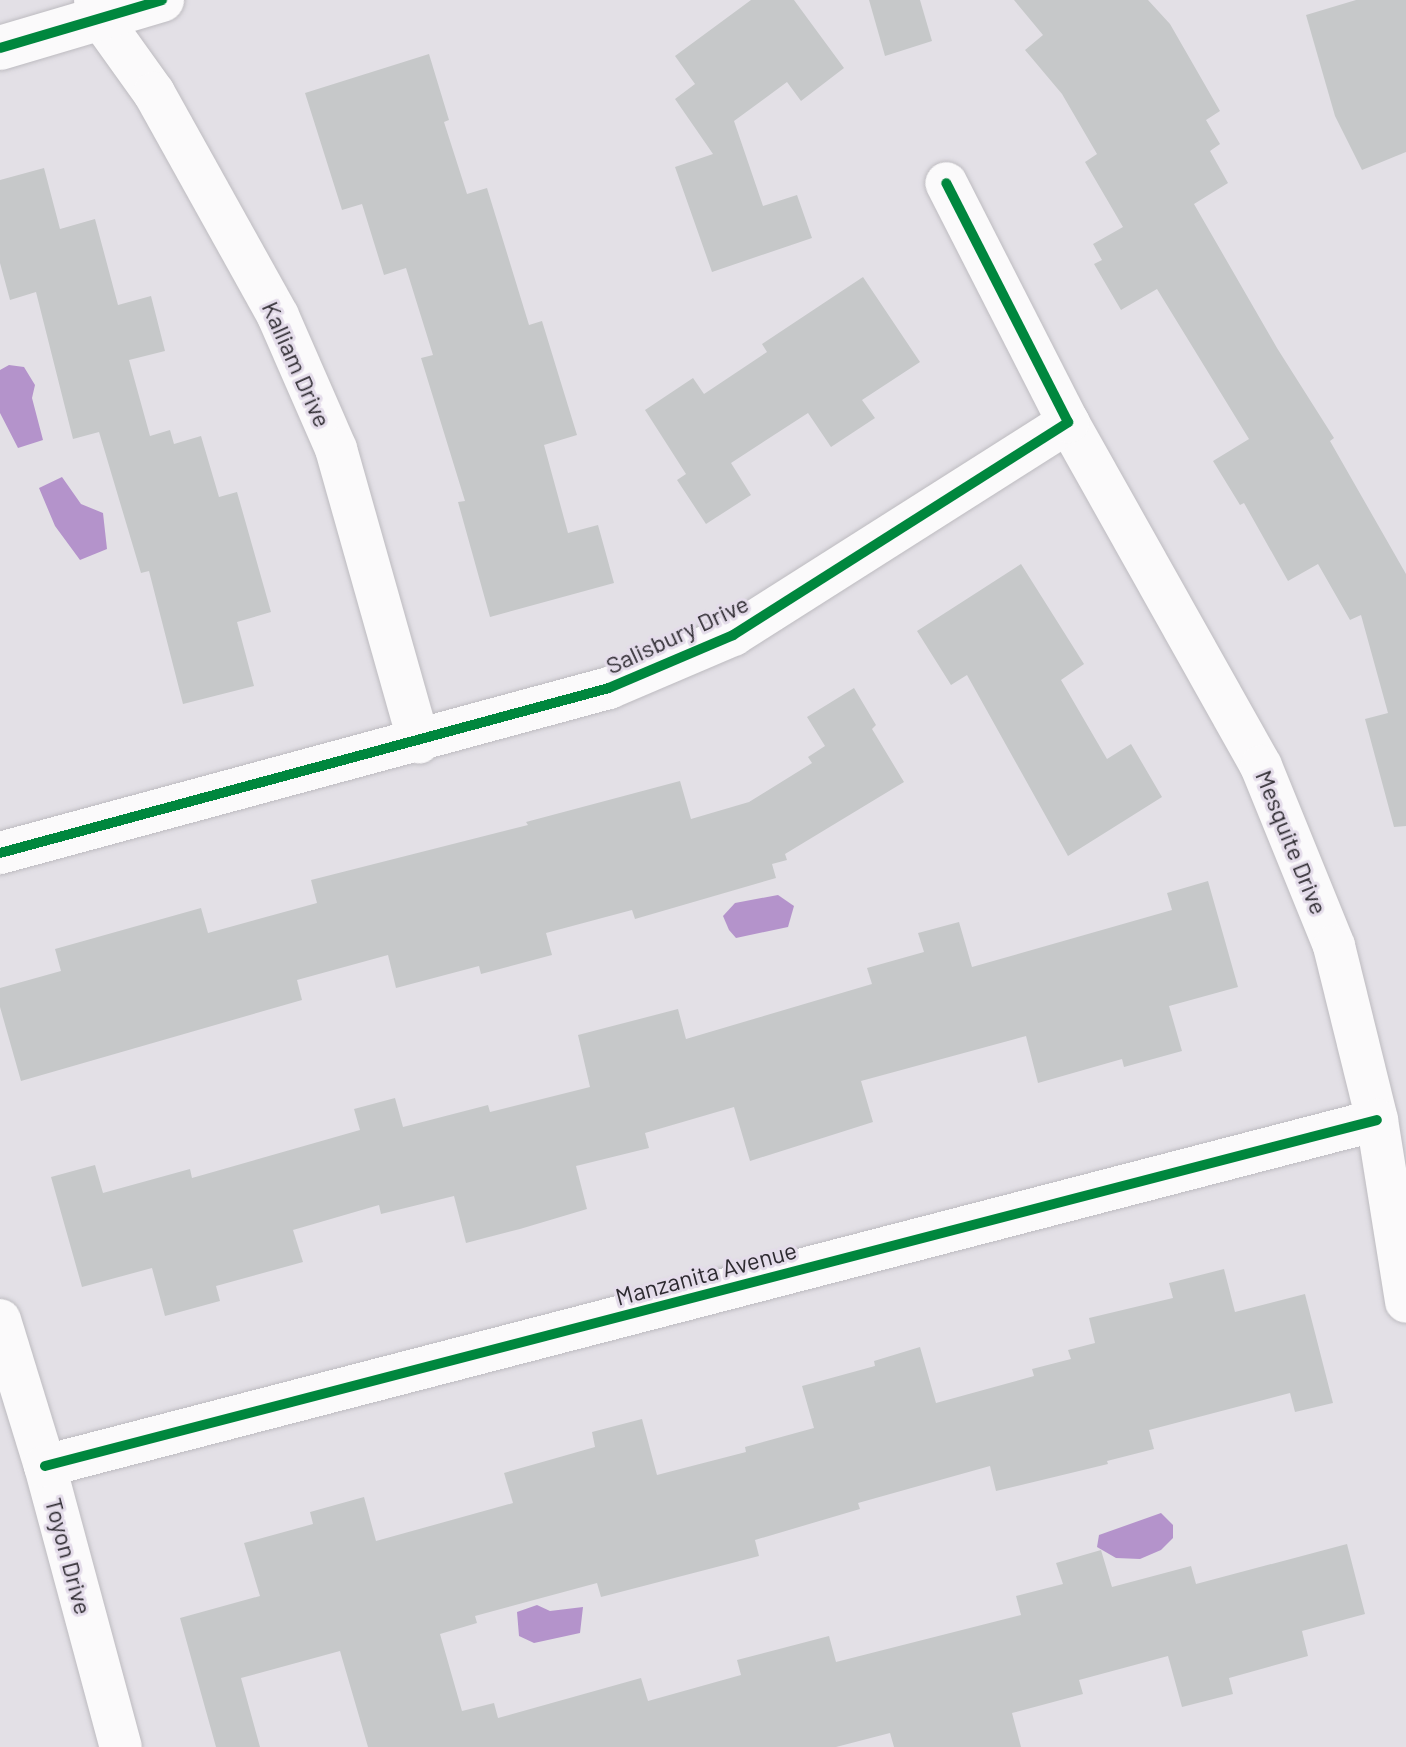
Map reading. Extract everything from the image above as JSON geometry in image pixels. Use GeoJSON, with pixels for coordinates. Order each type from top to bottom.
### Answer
{"type":"FeatureCollection","features":[{"type":"Feature","properties":{"kind":"main road"},"geometry":{"type":"LineString","coordinates":[[0,48],[98,9],[162,0]]}},
{"type":"Feature","properties":{"kind":"street","name":"Kalliam Drive"},"geometry":{"type":"LineString","coordinates":[[98,9],[154,93],[278,316],[336,449],[419,742]]}},
{"type":"Feature","properties":{"kind":"street"},"geometry":{"type":"LineString","coordinates":[[946,183],[1068,422]]}},
{"type":"Feature","properties":{"kind":"street","name":"Salisbury Drive"},"geometry":{"type":"LineString","coordinates":[[0,853],[419,742],[609,688],[733,635],[1068,422]]}},
{"type":"Feature","properties":{"kind":"street","name":"Mesquite Drive"},"geometry":{"type":"LineString","coordinates":[[1068,422],[1261,766],[1334,946],[1377,1120],[1406,1302]]}},
{"type":"Feature","properties":{"kind":"street","name":"Manzanita Avenue"},"geometry":{"type":"LineString","coordinates":[[45,1466],[1377,1120]]}},
{"type":"Feature","properties":{"kind":"street","name":"Toyon Drive"},"geometry":{"type":"LineString","coordinates":[[0,1320],[45,1466],[121,1747]]}},
{"type":"Feature","properties":{"kind":"shaded area"},"geometry":{"type":"Polygon","coordinates":[[[9,365],[24,367],[35,385],[32,398],[43,440],[18,448],[0,413],[0,370],[9,365]]]}},
{"type":"Feature","properties":{"kind":"shaded area"},"geometry":{"type":"Polygon","coordinates":[[[62,477],[81,504],[103,513],[107,549],[80,560],[55,526],[39,488],[62,477]]]}},
{"type":"Feature","properties":{"kind":"shaded area"},"geometry":{"type":"Polygon","coordinates":[[[778,895],[794,906],[788,927],[736,938],[729,930],[723,916],[735,903],[778,895]]]}},
{"type":"Feature","properties":{"kind":"shaded area"},"geometry":{"type":"Polygon","coordinates":[[[1161,1513],[1173,1525],[1173,1538],[1161,1550],[1140,1559],[1116,1558],[1097,1547],[1099,1535],[1161,1513]]]}},
{"type":"Feature","properties":{"kind":"shaded area"},"geometry":{"type":"Polygon","coordinates":[[[537,1605],[550,1611],[583,1607],[580,1633],[534,1643],[519,1636],[517,1612],[537,1605]]]}},
{"type":"Feature","properties":{"kind":"building"},"geometry":{"type":"Polygon","coordinates":[[[751,0],[794,0],[844,68],[801,101],[787,82],[734,121],[763,206],[797,195],[812,238],[712,272],[675,167],[713,154],[675,99],[695,84],[675,56],[751,0]]]}},
{"type":"Feature","properties":{"kind":"building"},"geometry":{"type":"Polygon","coordinates":[[[869,0],[920,0],[932,41],[885,56],[869,0]]]}},
{"type":"Feature","properties":{"kind":"building"},"geometry":{"type":"Polygon","coordinates":[[[1014,0],[1148,0],[1170,24],[1220,111],[1206,120],[1220,144],[1210,151],[1228,183],[1194,204],[1277,348],[1334,438],[1330,441],[1406,574],[1406,826],[1394,827],[1365,719],[1388,713],[1361,615],[1350,620],[1318,564],[1288,581],[1244,503],[1240,505],[1213,461],[1249,439],[1157,289],[1121,310],[1094,264],[1102,260],[1093,244],[1123,227],[1085,162],[1097,154],[1062,94],[1025,50],[1043,35],[1014,0]]]}},
{"type":"Feature","properties":{"kind":"building"},"geometry":{"type":"Polygon","coordinates":[[[1356,0],[1406,0],[1406,152],[1362,170],[1335,116],[1306,15],[1356,0]]]}},
{"type":"Feature","properties":{"kind":"building"},"geometry":{"type":"Polygon","coordinates":[[[429,54],[449,120],[444,122],[467,194],[487,188],[529,325],[542,321],[577,435],[544,445],[568,533],[598,525],[614,583],[490,617],[458,502],[465,501],[421,358],[433,355],[406,268],[384,275],[362,204],[342,210],[305,93],[429,54]]]}},
{"type":"Feature","properties":{"kind":"building"},"geometry":{"type":"Polygon","coordinates":[[[44,168],[60,229],[95,219],[118,305],[151,296],[165,351],[129,360],[150,436],[170,430],[174,444],[201,436],[219,497],[237,492],[271,612],[237,622],[254,686],[183,704],[149,571],[141,573],[99,432],[73,439],[36,292],[10,300],[0,263],[0,180],[44,168]]]}},
{"type":"Feature","properties":{"kind":"building"},"geometry":{"type":"Polygon","coordinates":[[[863,277],[920,362],[862,400],[875,418],[831,447],[808,413],[731,463],[751,495],[706,524],[677,480],[686,474],[645,410],[693,378],[704,394],[767,352],[762,344],[863,277]]]}},
{"type":"Feature","properties":{"kind":"building"},"geometry":{"type":"Polygon","coordinates":[[[1021,564],[1084,664],[1061,680],[1107,759],[1131,744],[1162,797],[1068,856],[967,675],[951,685],[917,631],[1021,564]]]}},
{"type":"Feature","properties":{"kind":"building"},"geometry":{"type":"Polygon","coordinates":[[[854,688],[876,725],[872,729],[904,782],[785,854],[787,860],[772,864],[776,878],[635,919],[632,910],[546,933],[552,955],[481,974],[479,966],[396,988],[388,955],[297,980],[302,1000],[21,1081],[0,1007],[0,988],[61,971],[55,949],[201,908],[208,933],[317,903],[311,880],[528,825],[526,822],[680,781],[691,819],[749,802],[812,763],[808,757],[825,746],[807,717],[854,688]]]}},
{"type":"Feature","properties":{"kind":"building"},"geometry":{"type":"Polygon","coordinates":[[[1208,881],[1238,987],[1169,1006],[1182,1051],[1124,1067],[1122,1059],[1038,1083],[1026,1036],[861,1081],[873,1122],[750,1161],[734,1107],[645,1133],[649,1148],[576,1166],[587,1209],[520,1229],[466,1243],[454,1196],[381,1214],[379,1205],[293,1230],[303,1262],[216,1286],[220,1301],[165,1316],[152,1268],[82,1287],[51,1177],[95,1165],[103,1193],[190,1169],[192,1178],[360,1130],[354,1109],[395,1098],[403,1127],[488,1105],[490,1112],[590,1087],[578,1035],[678,1009],[686,1039],[872,984],[867,968],[924,952],[918,933],[959,922],[972,967],[1172,910],[1167,893],[1208,881]]]}},
{"type":"Feature","properties":{"kind":"building"},"geometry":{"type":"Polygon","coordinates":[[[1224,1269],[1235,1312],[1305,1294],[1333,1403],[1295,1412],[1290,1393],[1149,1430],[1154,1449],[1107,1461],[1108,1464],[996,1491],[990,1466],[858,1503],[860,1509],[755,1540],[759,1556],[601,1597],[597,1583],[475,1616],[477,1623],[440,1634],[462,1711],[494,1703],[498,1718],[641,1678],[648,1701],[741,1675],[737,1660],[829,1636],[836,1662],[1021,1615],[1016,1596],[1063,1584],[1056,1563],[1101,1550],[1112,1587],[1191,1566],[1196,1584],[1347,1544],[1365,1614],[1302,1631],[1308,1656],[1229,1678],[1233,1694],[1182,1707],[1168,1656],[1079,1680],[1083,1694],[1012,1713],[1021,1747],[894,1747],[890,1733],[836,1747],[368,1747],[340,1651],[241,1678],[260,1747],[216,1747],[180,1618],[260,1596],[244,1543],[313,1524],[310,1512],[364,1497],[376,1541],[513,1503],[504,1473],[595,1447],[592,1432],[642,1419],[657,1475],[746,1452],[745,1447],[814,1428],[802,1386],[875,1366],[874,1361],[920,1347],[936,1403],[1034,1376],[1032,1369],[1071,1359],[1068,1350],[1095,1343],[1089,1318],[1173,1298],[1169,1283],[1224,1269]]]}},
{"type":"Feature","properties":{"kind":"cycle path"},"geometry":{"type":"LineString","coordinates":[[0,48],[162,0]]}},
{"type":"Feature","properties":{"kind":"cycle path"},"geometry":{"type":"LineString","coordinates":[[0,853],[609,688],[733,635],[1068,422],[946,183]]}},
{"type":"Feature","properties":{"kind":"cycle path"},"geometry":{"type":"LineString","coordinates":[[45,1466],[1377,1120]]}}]}
